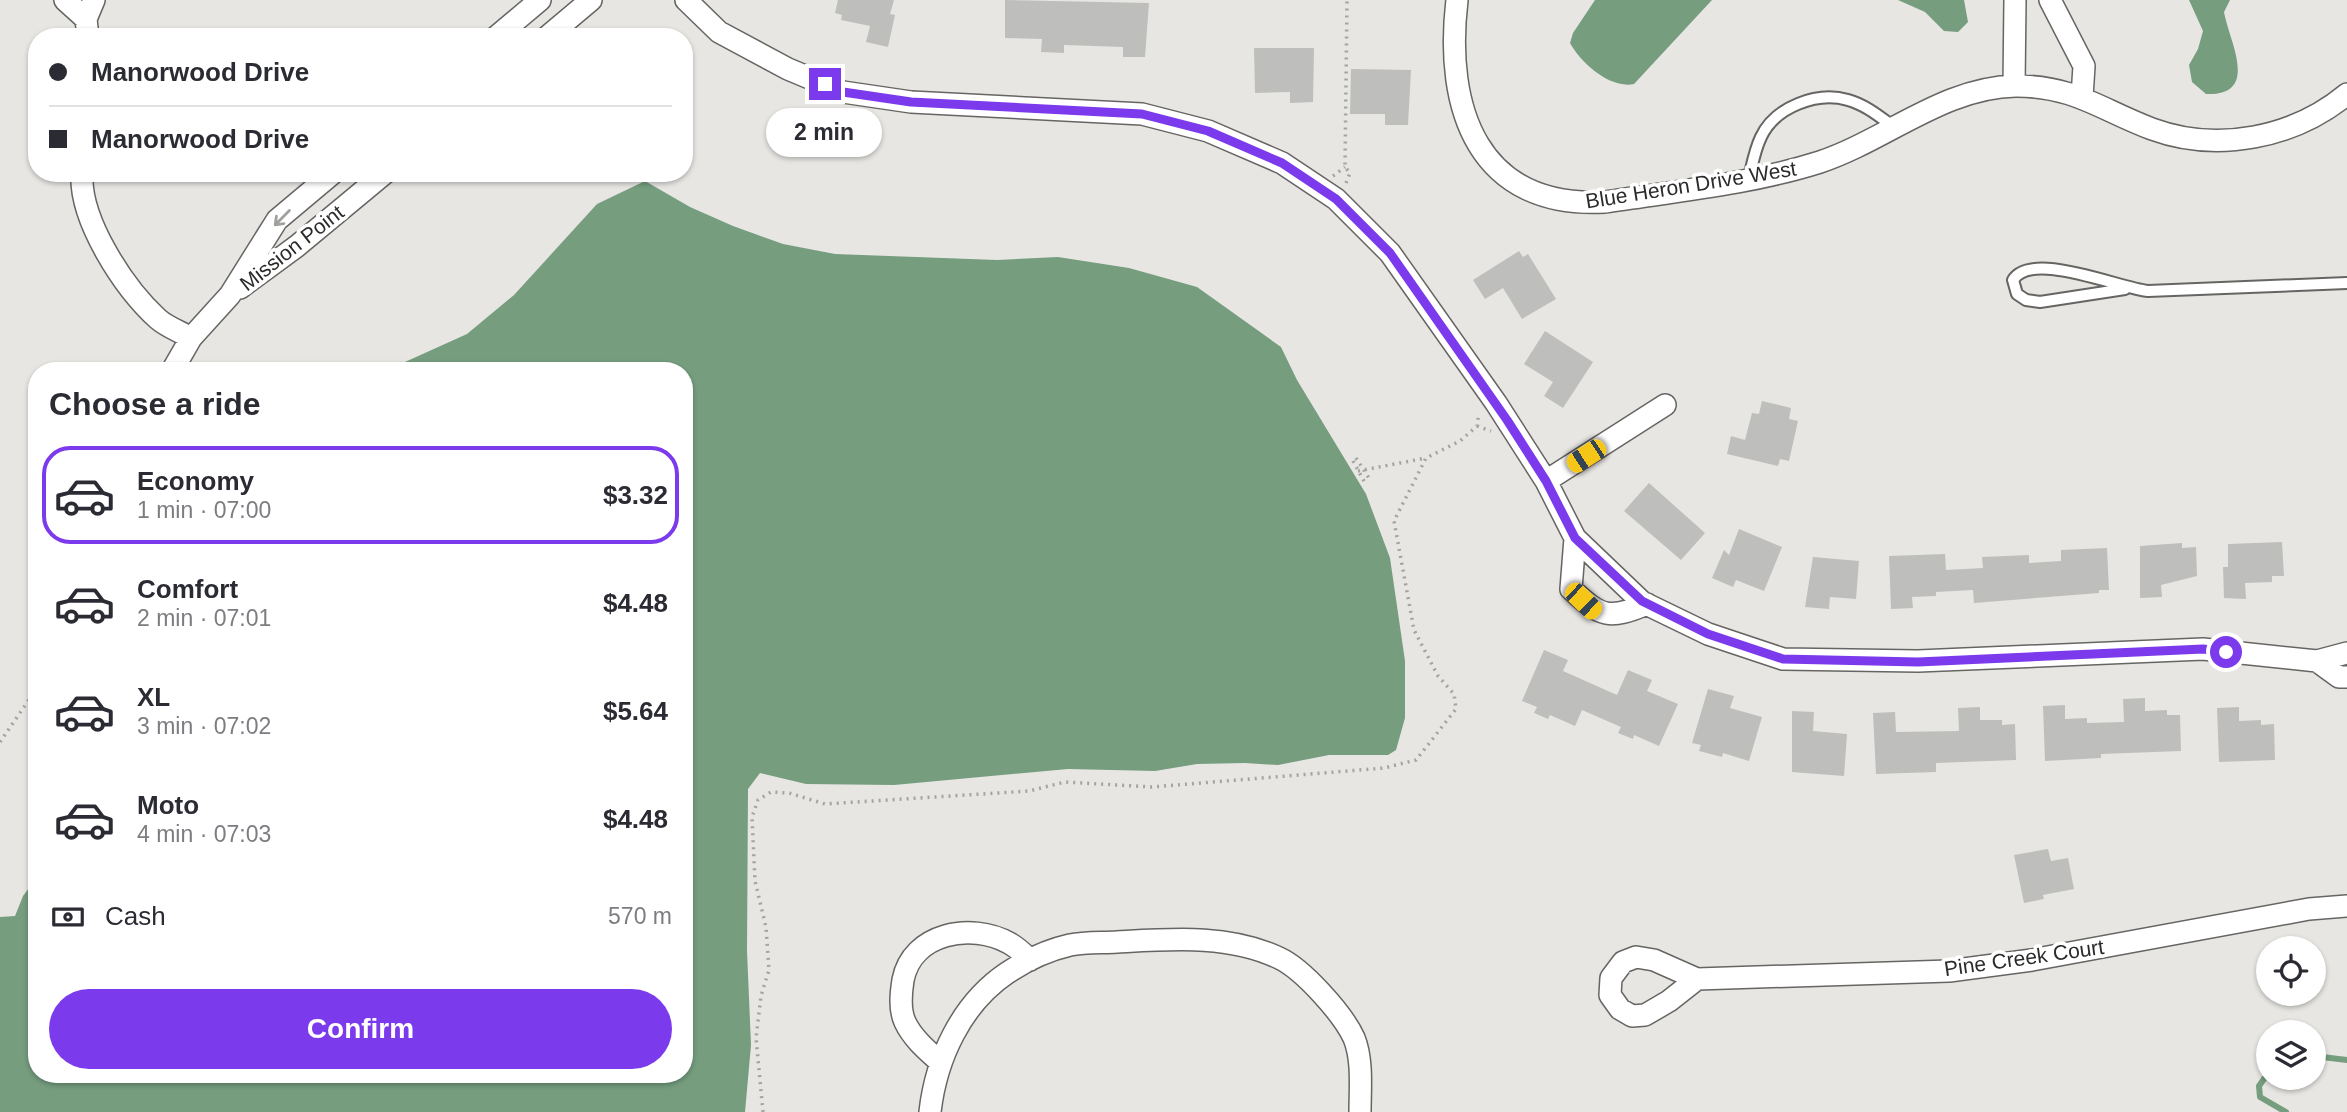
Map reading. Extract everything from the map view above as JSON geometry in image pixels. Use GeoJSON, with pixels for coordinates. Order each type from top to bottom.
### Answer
{"type":"FeatureCollection","features":[{"type":"Feature","properties":{"kind":"street"},"geometry":{"type":"LineString","coordinates":[[65,0],[90,19]]}},
{"type":"Feature","properties":{"kind":"street"},"geometry":{"type":"LineString","coordinates":[[507,28],[540,0]]}},
{"type":"Feature","properties":{"kind":"street"},"geometry":{"type":"LineString","coordinates":[[558,28],[591,0]]}},
{"type":"Feature","properties":{"kind":"street"},"geometry":{"type":"LineString","coordinates":[[686,0],[719,32],[788,69],[843,92],[911,102],[1142,114],[1208,131],[1269,158],[1336,199],[1390,253],[1496,403],[1546,481],[1575,538],[1647,604],[1708,634],[1783,659],[1918,662],[2203,649],[2318,661],[2347,653]]}},
{"type":"Feature","properties":{"kind":"street","name":"Blue Heron Drive West"},"geometry":{"type":"LineString","coordinates":[[1457,0],[1456,61],[1459,97],[1465,121],[1487,158],[1520,185],[1559,201],[1580,204],[1749,178],[1820,162],[1965,95],[2014,86],[2043,87],[2082,97],[2174,136],[2228,140],[2289,128],[2315,116],[2347,94]]}},
{"type":"Feature","properties":{"kind":"street"},"geometry":{"type":"LineString","coordinates":[[2014,86],[2015,0]]}},
{"type":"Feature","properties":{"kind":"street"},"geometry":{"type":"LineString","coordinates":[[2050,0],[2084,66],[2082,97]]}},
{"type":"Feature","properties":{"kind":"street"},"geometry":{"type":"LineString","coordinates":[[81,182],[81,189],[109,260],[159,319],[191,338]]}},
{"type":"Feature","properties":{"kind":"street","name":"Mission Point"},"geometry":{"type":"LineString","coordinates":[[177,362],[191,338],[230,295],[277,220],[322,182]]}},
{"type":"Feature","properties":{"kind":"street","name":"Mission Point"},"geometry":{"type":"LineString","coordinates":[[230,295],[297,246],[374,182]]}},
{"type":"Feature","properties":{"kind":"street"},"geometry":{"type":"LineString","coordinates":[[1546,481],[1665,405]]}},
{"type":"Feature","properties":{"kind":"street"},"geometry":{"type":"LineString","coordinates":[[1575,538],[1571,589],[1595,612],[1620,615],[1647,604]]}},
{"type":"Feature","properties":{"kind":"street"},"geometry":{"type":"LineString","coordinates":[[2318,661],[2339,677],[2347,677]]}},
{"type":"Feature","properties":{"kind":"street","name":"Pine Creek Court"},"geometry":{"type":"LineString","coordinates":[[1697,979],[1976,969],[2309,909],[2347,906]]}},
{"type":"Feature","properties":{"kind":"street"},"geometry":{"type":"LineString","coordinates":[[941,1063],[920,1043],[905,1021],[900,996],[906,966],[924,944],[957,932],[985,936],[1009,942],[1030,960]]}},
{"type":"Feature","properties":{"kind":"street"},"geometry":{"type":"LineString","coordinates":[[930,1112],[933,1086],[950,1037],[975,1002],[1006,973],[1030,960],[1070,945],[1174,939],[1239,943],[1281,958],[1331,1004],[1354,1039],[1359,1068],[1360,1112]]}},
{"type":"Feature","properties":{"kind":"lane"},"geometry":{"type":"LineString","coordinates":[[1749,178],[1760,137],[1774,116],[1793,106],[1828,97],[1848,100],[1872,111],[1894,127]]}},
{"type":"Feature","properties":{"kind":"lane"},"geometry":{"type":"LineString","coordinates":[[2125,289],[2040,302],[2026,300],[2017,294],[2014,280],[2027,269],[2043,267],[2125,289],[2148,291],[2347,284]]}},
{"type":"Feature","properties":{"kind":"path"},"geometry":{"type":"LineString","coordinates":[[1336,199],[1350,173],[1345,167],[1347,0]]}},
{"type":"Feature","properties":{"kind":"path"},"geometry":{"type":"LineString","coordinates":[[1358,471],[1426,458],[1460,441],[1477,426],[1477,414],[1496,403]]}},
{"type":"Feature","properties":{"kind":"path"},"geometry":{"type":"LineString","coordinates":[[763,1112],[756,1038],[761,996],[769,970],[765,927],[755,881],[752,817],[758,800],[771,792],[789,793],[825,804],[1029,791],[1065,782],[1152,787],[1384,768],[1416,760],[1456,709],[1454,694],[1438,676],[1414,630],[1394,521],[1426,458]]}},
{"type":"Feature","properties":{"kind":"path"},"geometry":{"type":"LineString","coordinates":[[1365,483],[1354,460],[1364,469],[1371,481]]}},
{"type":"Feature","properties":{"kind":"path"},"geometry":{"type":"LineString","coordinates":[[0,742],[28,701]]}},
{"type":"Feature","properties":{"kind":"shaded area"},"geometry":{"type":"Polygon","coordinates":[[[1595,0],[1712,0],[1634,84],[1625,84],[1615,83],[1597,73],[1581,59],[1570,43],[1573,33],[1595,0]]]}},
{"type":"Feature","properties":{"kind":"shaded area"},"geometry":{"type":"Polygon","coordinates":[[[1898,0],[1964,0],[1968,22],[1958,32],[1944,31],[1925,12],[1898,0]]]}},
{"type":"Feature","properties":{"kind":"shaded area"},"geometry":{"type":"Polygon","coordinates":[[[2189,0],[2230,0],[2224,12],[2238,65],[2233,86],[2223,92],[2206,94],[2192,82],[2189,65],[2198,49],[2203,31],[2189,0]]]}},
{"type":"Feature","properties":{"kind":"shaded area"},"geometry":{"type":"Polygon","coordinates":[[[647,182],[690,207],[733,226],[783,244],[835,254],[997,260],[1058,257],[1129,268],[1197,287],[1281,347],[1297,380],[1366,494],[1390,558],[1405,661],[1405,718],[1396,750],[1388,755],[1329,755],[1278,765],[1197,764],[1155,771],[1068,769],[894,785],[806,784],[760,773],[748,789],[747,951],[751,1045],[745,1112],[0,1112],[0,917],[15,916],[28,889],[28,1083],[693,1083],[693,362],[405,362],[467,334],[514,295],[597,204],[647,182]]]}},
{"type":"Feature","properties":{"kind":"building"},"geometry":{"type":"Polygon","coordinates":[[[838,0],[894,0],[890,14],[895,15],[888,47],[866,42],[870,26],[841,20],[842,15],[835,13],[838,0]]]}},
{"type":"Feature","properties":{"kind":"building"},"geometry":{"type":"Polygon","coordinates":[[[1005,0],[1149,3],[1145,57],[1123,57],[1123,47],[1064,45],[1064,53],[1041,52],[1042,39],[1005,38],[1005,0]]]}},
{"type":"Feature","properties":{"kind":"building"},"geometry":{"type":"Polygon","coordinates":[[[1254,48],[1314,48],[1313,102],[1290,103],[1290,92],[1255,93],[1254,48]]]}},
{"type":"Feature","properties":{"kind":"building"},"geometry":{"type":"Polygon","coordinates":[[[1351,69],[1411,70],[1408,125],[1385,125],[1385,114],[1350,114],[1351,69]]]}},
{"type":"Feature","properties":{"kind":"building"},"geometry":{"type":"Polygon","coordinates":[[[1519,251],[1523,257],[1528,254],[1556,299],[1522,319],[1503,288],[1485,299],[1473,280],[1519,251]]]}},
{"type":"Feature","properties":{"kind":"building"},"geometry":{"type":"Polygon","coordinates":[[[1545,331],[1593,362],[1563,408],[1544,396],[1553,382],[1524,364],[1545,331]]]}},
{"type":"Feature","properties":{"kind":"building"},"geometry":{"type":"Polygon","coordinates":[[[1762,401],[1791,408],[1789,419],[1798,421],[1789,461],[1780,459],[1778,466],[1727,454],[1731,436],[1745,440],[1752,413],[1759,414],[1762,401]]]}},
{"type":"Feature","properties":{"kind":"building"},"geometry":{"type":"Polygon","coordinates":[[[1649,483],[1705,533],[1681,560],[1624,511],[1649,483]]]}},
{"type":"Feature","properties":{"kind":"building"},"geometry":{"type":"Polygon","coordinates":[[[1739,529],[1782,547],[1764,591],[1736,580],[1733,587],[1712,578],[1724,550],[1729,555],[1739,529]]]}},
{"type":"Feature","properties":{"kind":"building"},"geometry":{"type":"Polygon","coordinates":[[[2282,542],[2284,576],[2272,576],[2272,582],[2245,583],[2246,599],[2224,598],[2223,567],[2228,567],[2228,544],[2282,542]]]}},
{"type":"Feature","properties":{"kind":"building"},"geometry":{"type":"Polygon","coordinates":[[[2182,543],[2182,548],[2196,547],[2197,576],[2161,585],[2162,597],[2140,598],[2140,546],[2182,543]]]}},
{"type":"Feature","properties":{"kind":"building"},"geometry":{"type":"Polygon","coordinates":[[[2107,548],[2109,590],[2099,590],[2099,593],[1974,603],[1973,590],[1936,592],[1936,596],[1912,597],[1913,608],[1891,609],[1889,556],[1945,554],[1946,570],[1983,568],[1982,557],[2029,555],[2029,563],[2061,561],[2061,550],[2107,548]]]}},
{"type":"Feature","properties":{"kind":"building"},"geometry":{"type":"Polygon","coordinates":[[[1813,557],[1859,561],[1856,599],[1830,597],[1829,609],[1805,607],[1813,557]]]}},
{"type":"Feature","properties":{"kind":"building"},"geometry":{"type":"Polygon","coordinates":[[[1544,650],[1568,660],[1563,671],[1617,695],[1628,670],[1652,680],[1647,691],[1678,704],[1659,746],[1634,735],[1633,739],[1618,733],[1621,727],[1582,710],[1575,726],[1550,715],[1548,719],[1534,713],[1537,707],[1522,701],[1544,650]]]}},
{"type":"Feature","properties":{"kind":"building"},"geometry":{"type":"Polygon","coordinates":[[[1708,689],[1734,696],[1730,708],[1762,717],[1749,761],[1723,753],[1722,757],[1699,751],[1701,745],[1692,743],[1708,689]]]}},
{"type":"Feature","properties":{"kind":"building"},"geometry":{"type":"Polygon","coordinates":[[[2145,698],[2145,711],[2167,710],[2167,715],[2180,715],[2181,751],[2101,754],[2101,758],[2045,761],[2043,706],[2065,705],[2065,719],[2087,718],[2087,723],[2124,722],[2123,699],[2145,698]]]}},
{"type":"Feature","properties":{"kind":"building"},"geometry":{"type":"Polygon","coordinates":[[[1980,707],[1980,720],[2002,720],[2002,725],[2015,724],[2016,760],[1936,763],[1936,772],[1876,774],[1873,713],[1895,712],[1896,732],[1959,731],[1958,708],[1980,707]]]}},
{"type":"Feature","properties":{"kind":"building"},"geometry":{"type":"Polygon","coordinates":[[[2239,707],[2239,721],[2261,720],[2261,725],[2274,724],[2275,760],[2219,762],[2217,708],[2239,707]]]}},
{"type":"Feature","properties":{"kind":"building"},"geometry":{"type":"Polygon","coordinates":[[[1792,711],[1814,712],[1813,731],[1847,734],[1844,776],[1792,772],[1792,711]]]}},
{"type":"Feature","properties":{"kind":"building"},"geometry":{"type":"Polygon","coordinates":[[[2048,849],[2051,861],[2068,858],[2074,889],[2043,895],[2044,899],[2024,903],[2014,855],[2048,849]]]}},
{"type":"Feature","properties":{"kind":"waterway"},"geometry":{"type":"LineString","coordinates":[[2326,1057],[2347,1060]]}},
{"type":"Feature","properties":{"kind":"waterway"},"geometry":{"type":"LineString","coordinates":[[2259,1090],[2260,1097],[2286,1112]]}},
{"type":"Feature","properties":{"kind":"route"},"geometry":{"type":"LineString","coordinates":[[825,84],[843,92],[911,102],[1142,114],[1208,131],[1282,163],[1336,199],[1390,253],[1496,403],[1546,481],[1575,538],[1642,601],[1708,634],[1783,659],[1918,662],[2203,649],[2226,652]]}}]}
